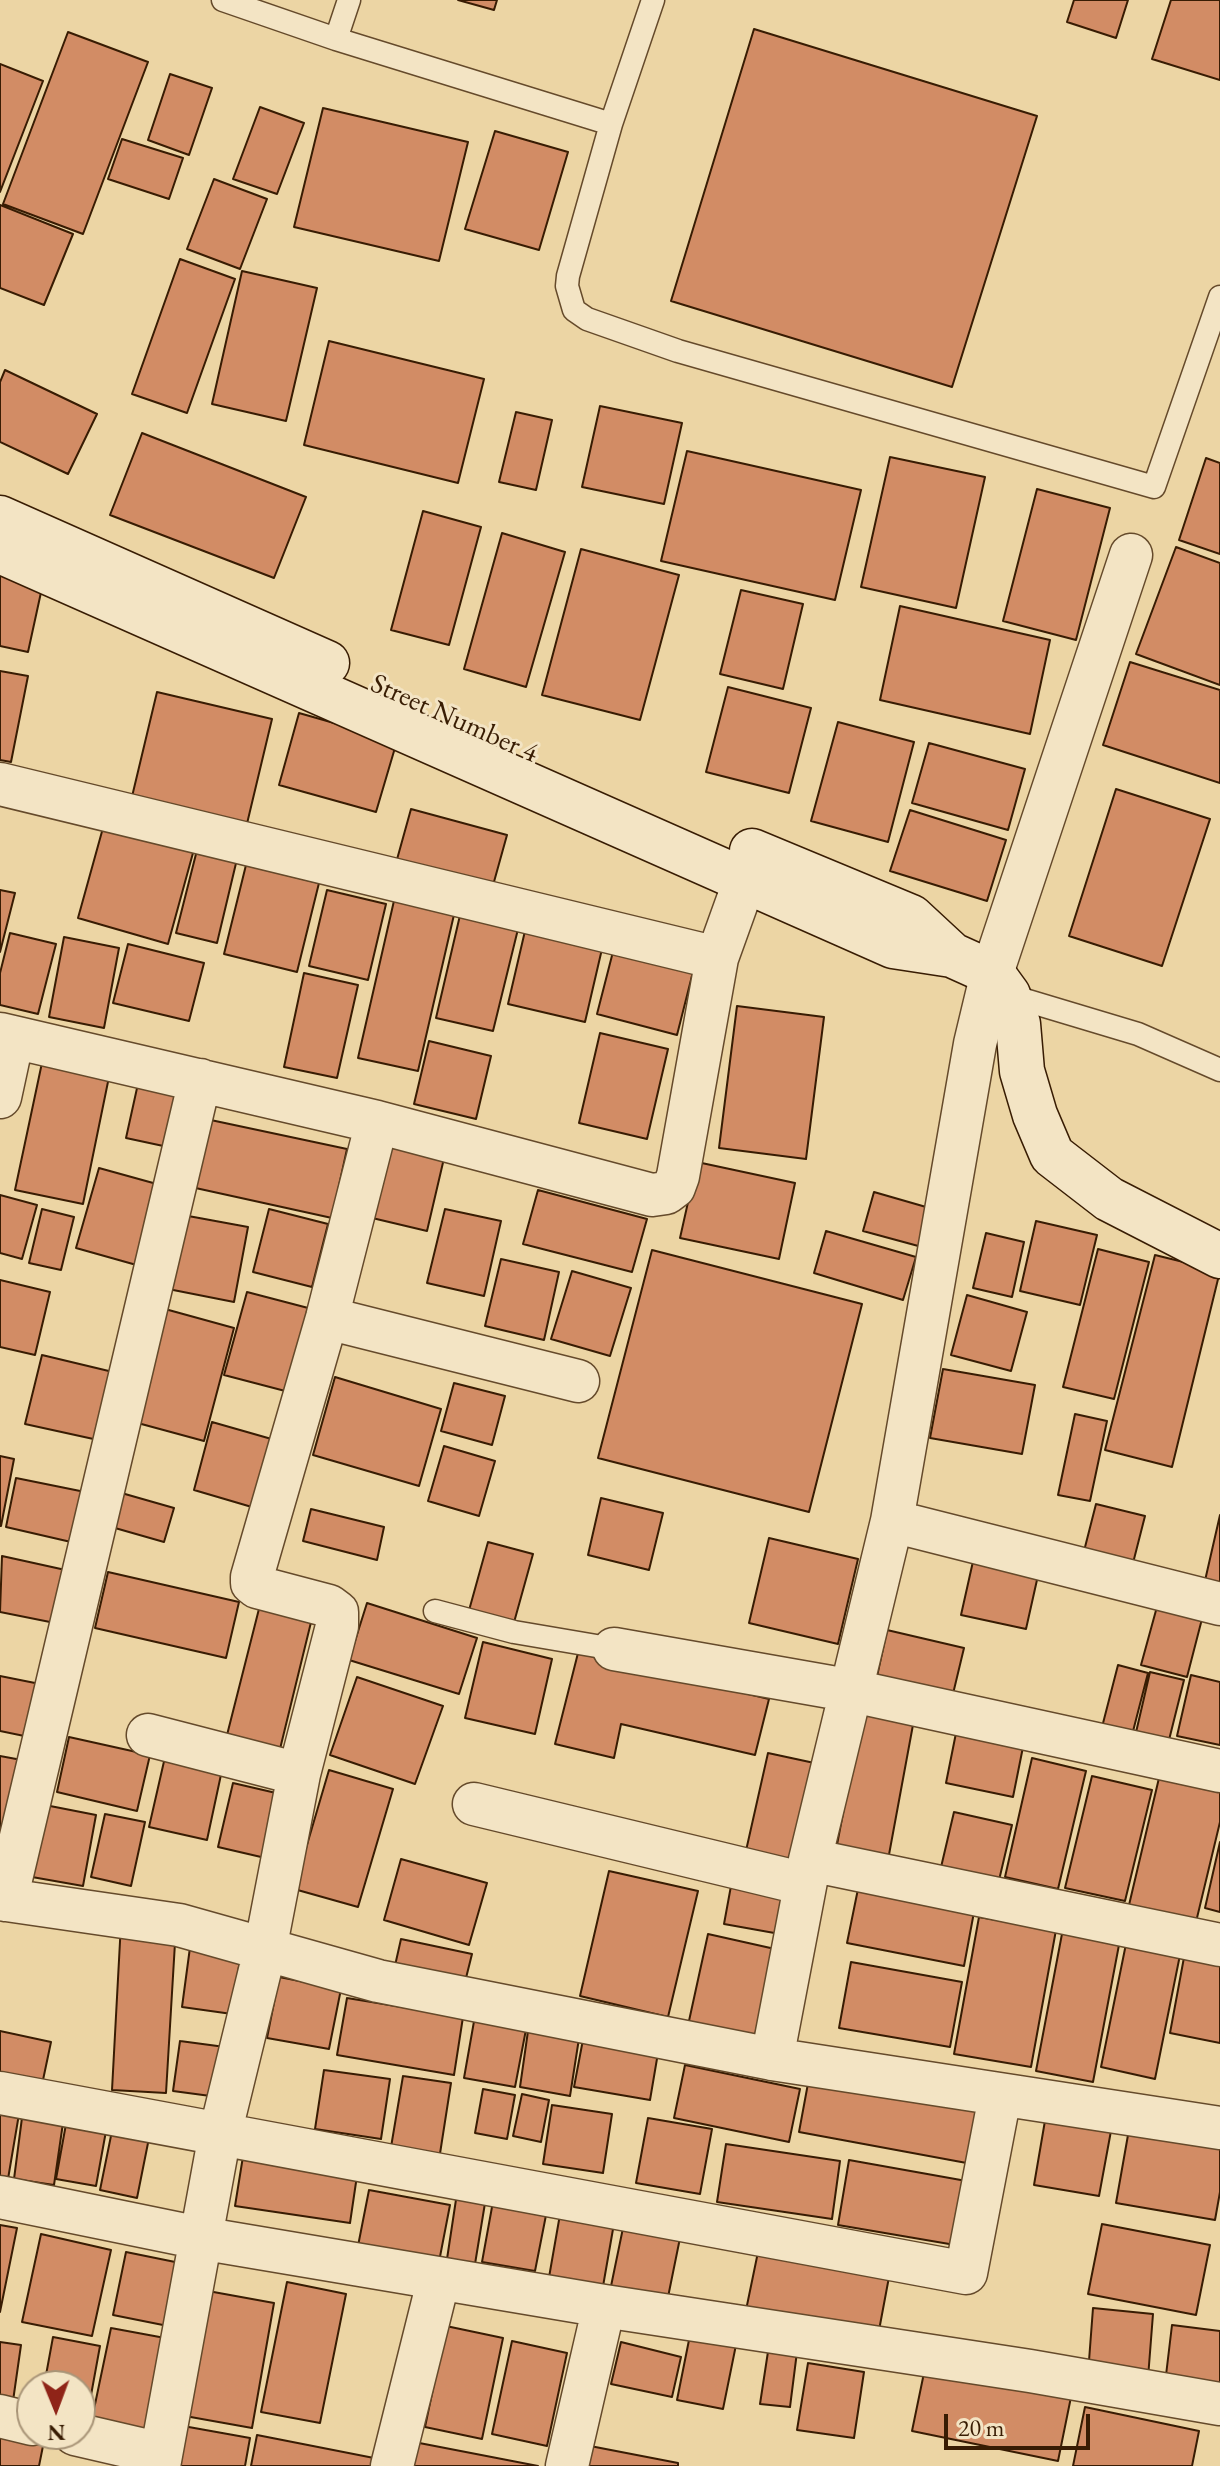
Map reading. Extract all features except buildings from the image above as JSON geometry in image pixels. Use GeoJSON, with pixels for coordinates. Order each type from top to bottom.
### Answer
{"type":"FeatureCollection","features":[{"type":"Feature","properties":{"kind":"street","name":"Street Number 4"},"geometry":{"type":"LineString","coordinates":[[0,518],[757,853],[902,932]]}},
{"type":"Feature","properties":{"kind":"street","name":"Street Number 4"},"geometry":{"type":"LineString","coordinates":[[0,551],[745,880],[902,932]]}},
{"type":"Feature","properties":{"kind":"street"},"geometry":{"type":"LineString","coordinates":[[772,2059],[808,1872],[892,1521],[975,1044],[1000,984],[1131,555]]}},
{"type":"Feature","properties":{"kind":"street"},"geometry":{"type":"LineString","coordinates":[[0,784],[717,958]]}},
{"type":"Feature","properties":{"kind":"street"},"geometry":{"type":"LineString","coordinates":[[0,1097],[7,1036],[377,1122],[652,1195],[666,1193],[674,1187],[678,1176],[717,958],[745,880]]}},
{"type":"Feature","properties":{"kind":"street"},"geometry":{"type":"LineString","coordinates":[[902,932],[952,955],[1000,984],[1018,1024],[1022,1071],[1035,1115],[1052,1155],[1109,1199],[1220,1256]]}},
{"type":"Feature","properties":{"kind":"street"},"geometry":{"type":"LineString","coordinates":[[200,1080],[3,1900],[179,1925],[378,1981],[772,2059],[1220,2128]]}},
{"type":"Feature","properties":{"kind":"street"},"geometry":{"type":"LineString","coordinates":[[96,2440],[160,2460],[220,2134],[265,1950],[299,1774],[337,1626],[337,1612],[329,1606],[257,1587],[252,1583],[252,1577],[327,1318],[377,1122]]}},
{"type":"Feature","properties":{"kind":"street"},"geometry":{"type":"LineString","coordinates":[[327,1318],[578,1381]]}},
{"type":"Feature","properties":{"kind":"street"},"geometry":{"type":"LineString","coordinates":[[892,1521],[1220,1604]]}},
{"type":"Feature","properties":{"kind":"street"},"geometry":{"type":"LineString","coordinates":[[614,1649],[853,1691],[1220,1771]]}},
{"type":"Feature","properties":{"kind":"street"},"geometry":{"type":"LineString","coordinates":[[148,1735],[299,1774]]}},
{"type":"Feature","properties":{"kind":"street"},"geometry":{"type":"LineString","coordinates":[[474,1804],[808,1872],[1220,1945]]}},
{"type":"Feature","properties":{"kind":"street"},"geometry":{"type":"LineString","coordinates":[[0,2093],[966,2273],[1000,2096]]}},
{"type":"Feature","properties":{"kind":"street"},"geometry":{"type":"LineString","coordinates":[[0,2197],[200,2238],[1220,2404]]}},
{"type":"Feature","properties":{"kind":"street"},"geometry":{"type":"LineString","coordinates":[[392,2466],[439,2278]]}},
{"type":"Feature","properties":{"kind":"street"},"geometry":{"type":"LineString","coordinates":[[567,2466],[604,2306]]}},
{"type":"Feature","properties":{"kind":"lane"},"geometry":{"type":"LineString","coordinates":[[223,0],[336,39],[611,124]]}},
{"type":"Feature","properties":{"kind":"lane"},"geometry":{"type":"LineString","coordinates":[[336,39],[349,0]]}},
{"type":"Feature","properties":{"kind":"lane"},"geometry":{"type":"LineString","coordinates":[[653,0],[611,124],[568,276],[567,286],[574,310],[587,319],[709,360],[1154,487],[1220,297]]}},
{"type":"Feature","properties":{"kind":"lane"},"geometry":{"type":"LineString","coordinates":[[1000,984],[1138,1034],[1220,1070]]}},
{"type":"Feature","properties":{"kind":"lane"},"geometry":{"type":"LineString","coordinates":[[435,1611],[514,1632],[614,1649]]}}]}
